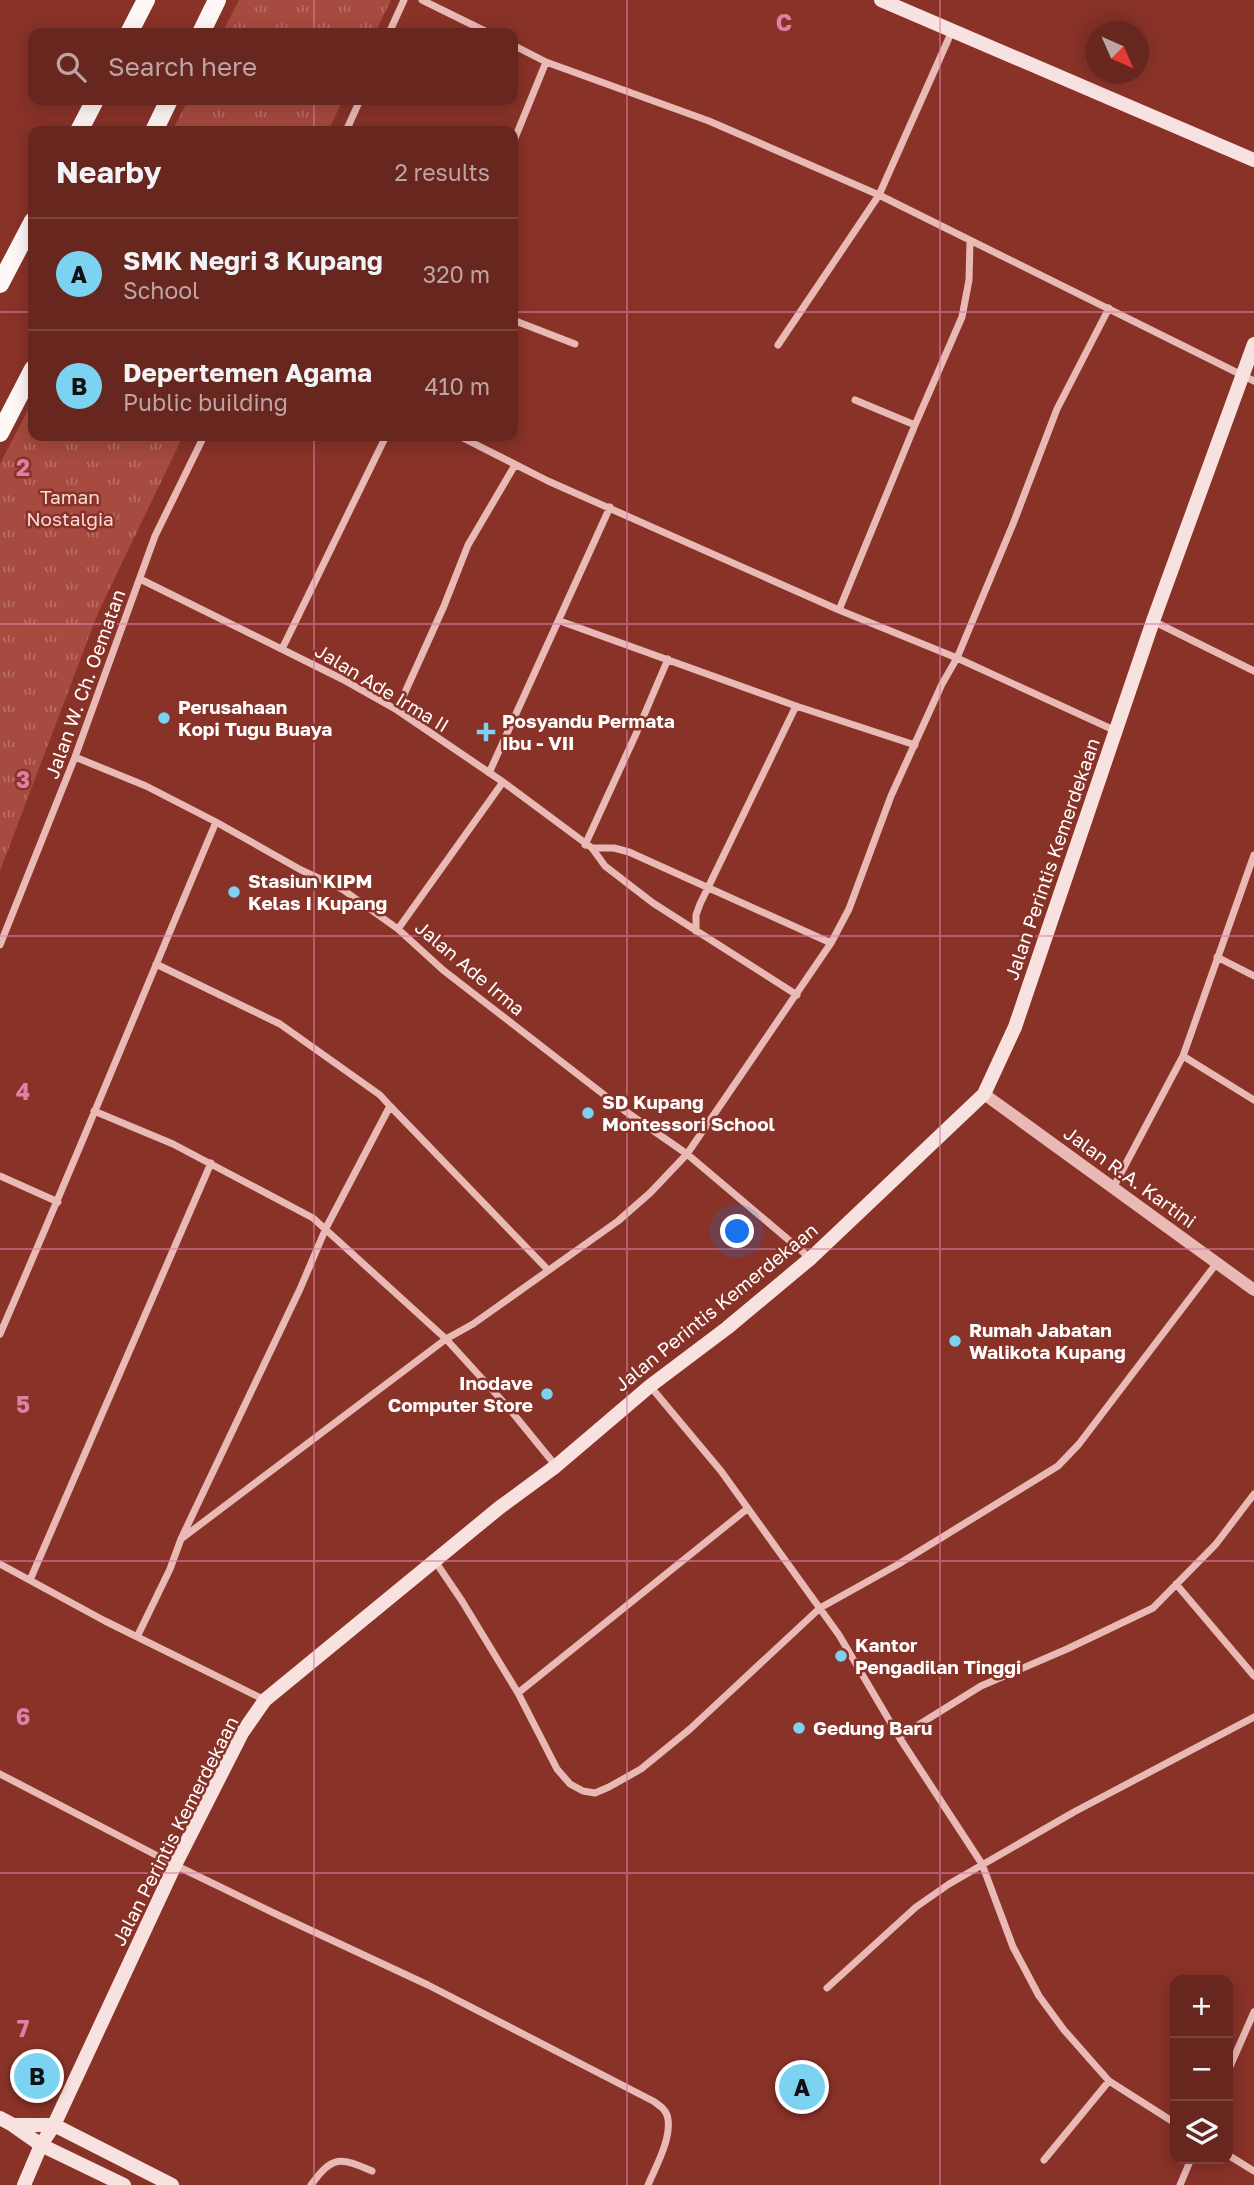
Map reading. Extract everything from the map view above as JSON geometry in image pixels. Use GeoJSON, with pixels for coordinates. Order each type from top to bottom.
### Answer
{"type":"FeatureCollection","features":[{"type":"Feature","properties":{"kind":"main road"},"geometry":{"type":"LineString","coordinates":[[132,28],[146,0]]}},
{"type":"Feature","properties":{"kind":"main road"},"geometry":{"type":"LineString","coordinates":[[203,28],[217,0]]}},
{"type":"Feature","properties":{"kind":"main road"},"geometry":{"type":"LineString","coordinates":[[881,0],[1254,160]]}},
{"type":"Feature","properties":{"kind":"main road"},"geometry":{"type":"LineString","coordinates":[[82,126],[92,105]]}},
{"type":"Feature","properties":{"kind":"main road"},"geometry":{"type":"LineString","coordinates":[[156,126],[167,105]]}},
{"type":"Feature","properties":{"kind":"main road"},"geometry":{"type":"LineString","coordinates":[[0,284],[28,231]]}},
{"type":"Feature","properties":{"kind":"main road","name":"Jalan Perintis Kemerdekaan"},"geometry":{"type":"LineString","coordinates":[[24,2185],[175,1865],[242,1733],[265,1700],[811,1258],[984,1094],[1015,1027],[1153,621],[1248,378],[1254,344]]}},
{"type":"Feature","properties":{"kind":"main road"},"geometry":{"type":"LineString","coordinates":[[0,433],[28,379]]}},
{"type":"Feature","properties":{"kind":"main road"},"geometry":{"type":"LineString","coordinates":[[7,2122],[54,2126],[172,2185]]}},
{"type":"Feature","properties":{"kind":"main road"},"geometry":{"type":"LineString","coordinates":[[7,2122],[41,2146],[124,2185]]}},
{"type":"Feature","properties":{"kind":"street"},"geometry":{"type":"LineString","coordinates":[[391,28],[404,0]]}},
{"type":"Feature","properties":{"kind":"street"},"geometry":{"type":"LineString","coordinates":[[422,0],[479,28]]}},
{"type":"Feature","properties":{"kind":"street"},"geometry":{"type":"LineString","coordinates":[[778,345],[879,195],[952,32]]}},
{"type":"Feature","properties":{"kind":"street"},"geometry":{"type":"LineString","coordinates":[[518,48],[546,62],[709,121],[879,195],[1248,378]]}},
{"type":"Feature","properties":{"kind":"street"},"geometry":{"type":"LineString","coordinates":[[518,131],[546,62]]}},
{"type":"Feature","properties":{"kind":"street"},"geometry":{"type":"LineString","coordinates":[[348,126],[358,105]]}},
{"type":"Feature","properties":{"kind":"street"},"geometry":{"type":"LineString","coordinates":[[839,610],[962,317],[969,280],[970,242]]}},
{"type":"Feature","properties":{"kind":"street"},"geometry":{"type":"LineString","coordinates":[[181,1539],[446,1339],[473,1324],[618,1221],[650,1193],[687,1154],[797,995],[831,943],[849,909],[891,796],[942,684],[957,658],[1057,410],[1109,308]]}},
{"type":"Feature","properties":{"kind":"street"},"geometry":{"type":"LineString","coordinates":[[518,322],[575,344]]}},
{"type":"Feature","properties":{"kind":"street"},"geometry":{"type":"LineString","coordinates":[[855,400],[915,425]]}},
{"type":"Feature","properties":{"kind":"street","name":"Jalan W. Ch. Oematan"},"geometry":{"type":"LineString","coordinates":[[0,945],[75,757],[155,537],[202,441]]}},
{"type":"Feature","properties":{"kind":"street"},"geometry":{"type":"LineString","coordinates":[[282,649],[384,441]]}},
{"type":"Feature","properties":{"kind":"street"},"geometry":{"type":"LineString","coordinates":[[468,441],[514,465],[839,610],[957,658],[1117,731]]}},
{"type":"Feature","properties":{"kind":"street"},"geometry":{"type":"LineString","coordinates":[[397,710],[468,545],[514,465]]}},
{"type":"Feature","properties":{"kind":"street"},"geometry":{"type":"LineString","coordinates":[[489,773],[610,507]]}},
{"type":"Feature","properties":{"kind":"street","name":"Jalan Ade Irma II"},"geometry":{"type":"LineString","coordinates":[[140,579],[342,679],[397,710],[503,782],[589,846],[605,866],[696,931],[797,995]]}},
{"type":"Feature","properties":{"kind":"street"},"geometry":{"type":"LineString","coordinates":[[559,621],[796,706],[915,745]]}},
{"type":"Feature","properties":{"kind":"street"},"geometry":{"type":"LineString","coordinates":[[1153,621],[1254,671]]}},
{"type":"Feature","properties":{"kind":"street"},"geometry":{"type":"LineString","coordinates":[[668,659],[589,846],[629,852],[831,943]]}},
{"type":"Feature","properties":{"kind":"street"},"geometry":{"type":"LineString","coordinates":[[696,931],[696,915],[796,706]]}},
{"type":"Feature","properties":{"kind":"street","name":"Jalan Ade Irma"},"geometry":{"type":"LineString","coordinates":[[75,757],[146,786],[301,870],[342,889],[398,929],[454,978],[625,1111],[687,1154],[811,1258]]}},
{"type":"Feature","properties":{"kind":"street"},"geometry":{"type":"LineString","coordinates":[[398,929],[503,782]]}},
{"type":"Feature","properties":{"kind":"street"},"geometry":{"type":"LineString","coordinates":[[0,1334],[58,1202],[216,822]]}},
{"type":"Feature","properties":{"kind":"street"},"geometry":{"type":"LineString","coordinates":[[1112,1189],[1183,1056],[1254,855]]}},
{"type":"Feature","properties":{"kind":"street"},"geometry":{"type":"LineString","coordinates":[[1217,957],[1254,976]]}},
{"type":"Feature","properties":{"kind":"street"},"geometry":{"type":"LineString","coordinates":[[156,964],[280,1024],[380,1095],[548,1270]]}},
{"type":"Feature","properties":{"kind":"street"},"geometry":{"type":"LineString","coordinates":[[1183,1056],[1254,1100]]}},
{"type":"Feature","properties":{"kind":"street","name":"Jalan R.A. Kartini"},"geometry":{"type":"LineString","coordinates":[[984,1094],[1254,1290]]}},
{"type":"Feature","properties":{"kind":"street"},"geometry":{"type":"LineString","coordinates":[[138,1636],[326,1228],[390,1106]]}},
{"type":"Feature","properties":{"kind":"street"},"geometry":{"type":"LineString","coordinates":[[94,1111],[211,1163],[313,1218],[446,1339],[507,1406],[556,1466]]}},
{"type":"Feature","properties":{"kind":"street"},"geometry":{"type":"LineString","coordinates":[[30,1580],[211,1163]]}},
{"type":"Feature","properties":{"kind":"street"},"geometry":{"type":"LineString","coordinates":[[0,1176],[58,1202]]}},
{"type":"Feature","properties":{"kind":"street"},"geometry":{"type":"LineString","coordinates":[[435,1561],[518,1693],[556,1769],[570,1784],[583,1791],[595,1793],[641,1769],[690,1728],[820,1608],[897,1565],[935,1539],[1058,1466],[1079,1444],[1216,1264]]}},
{"type":"Feature","properties":{"kind":"street"},"geometry":{"type":"LineString","coordinates":[[650,1386],[721,1471],[839,1635],[899,1737],[982,1864],[1013,1947],[1029,1979],[1064,2030],[1109,2081],[1170,2120]]}},
{"type":"Feature","properties":{"kind":"street"},"geometry":{"type":"LineString","coordinates":[[899,1737],[981,1686],[1153,1608],[1216,1544],[1254,1494]]}},
{"type":"Feature","properties":{"kind":"street"},"geometry":{"type":"LineString","coordinates":[[518,1693],[747,1509]]}},
{"type":"Feature","properties":{"kind":"street"},"geometry":{"type":"LineString","coordinates":[[0,1564],[105,1621],[265,1700]]}},
{"type":"Feature","properties":{"kind":"street"},"geometry":{"type":"LineString","coordinates":[[1176,1584],[1254,1676]]}},
{"type":"Feature","properties":{"kind":"street"},"geometry":{"type":"LineString","coordinates":[[827,1988],[916,1907],[982,1864],[1254,1717]]}},
{"type":"Feature","properties":{"kind":"street"},"geometry":{"type":"LineString","coordinates":[[0,1774],[175,1865],[428,1985],[653,2102],[664,2110],[668,2119],[667,2133],[648,2185]]}},
{"type":"Feature","properties":{"kind":"street"},"geometry":{"type":"LineString","coordinates":[[1233,2060],[1254,2012]]}},
{"type":"Feature","properties":{"kind":"street"},"geometry":{"type":"LineString","coordinates":[[1044,2160],[1109,2081]]}},
{"type":"Feature","properties":{"kind":"street"},"geometry":{"type":"LineString","coordinates":[[1233,2158],[1254,2171]]}},
{"type":"Feature","properties":{"kind":"street"},"geometry":{"type":"LineString","coordinates":[[311,2185],[320,2172],[338,2161],[347,2160],[372,2171]]}},
{"type":"Feature","properties":{"kind":"street"},"geometry":{"type":"LineString","coordinates":[[1180,2185],[1189,2164]]}},
{"type":"Feature","properties":{"kind":"green space"},"geometry":{"type":"Polygon","coordinates":[[[239,0],[391,0],[377,28],[225,28],[239,0]]]}},
{"type":"Feature","properties":{"kind":"green space"},"geometry":{"type":"Polygon","coordinates":[[[185,105],[341,105],[330,126],[175,126],[185,105]]]}},
{"type":"Feature","properties":{"kind":"green space","name":"Taman Nostalgia"},"geometry":{"type":"Polygon","coordinates":[[[28,410],[28,441],[181,441],[98,613],[0,871],[0,464],[28,410]]]}},
{"type":"Feature","properties":{"kind":"place","name":"Perusahaan Kopi Tugu Buaya"},"geometry":{"type":"Point","coordinates":[164,718]}},
{"type":"Feature","properties":{"kind":"place","name":"Posyandu Permata Ibu - VII"},"geometry":{"type":"Point","coordinates":[486,732]}},
{"type":"Feature","properties":{"kind":"place","name":"Stasiun KIPM Kelas I Kupang"},"geometry":{"type":"Point","coordinates":[234,892]}},
{"type":"Feature","properties":{"kind":"place","name":"SD Kupang Montessori School"},"geometry":{"type":"Point","coordinates":[588,1113]}},
{"type":"Feature","properties":{"kind":"place","name":"Rumah Jabatan Walikota Kupang"},"geometry":{"type":"Point","coordinates":[955,1341]}},
{"type":"Feature","properties":{"kind":"place","name":"Inodave Computer Store"},"geometry":{"type":"Point","coordinates":[547,1394]}},
{"type":"Feature","properties":{"kind":"place","name":"Kantor Pengadilan Tinggi"},"geometry":{"type":"Point","coordinates":[841,1656]}},
{"type":"Feature","properties":{"kind":"place","name":"Gedung Baru"},"geometry":{"type":"Point","coordinates":[799,1728]}},
{"type":"Feature","properties":{"kind":"place","name":"Depertemen Agama"},"geometry":{"type":"Point","coordinates":[37,2076]}},
{"type":"Feature","properties":{"kind":"place","name":"SMK Negri 3 Kupang"},"geometry":{"type":"Point","coordinates":[802,2087]}}]}
